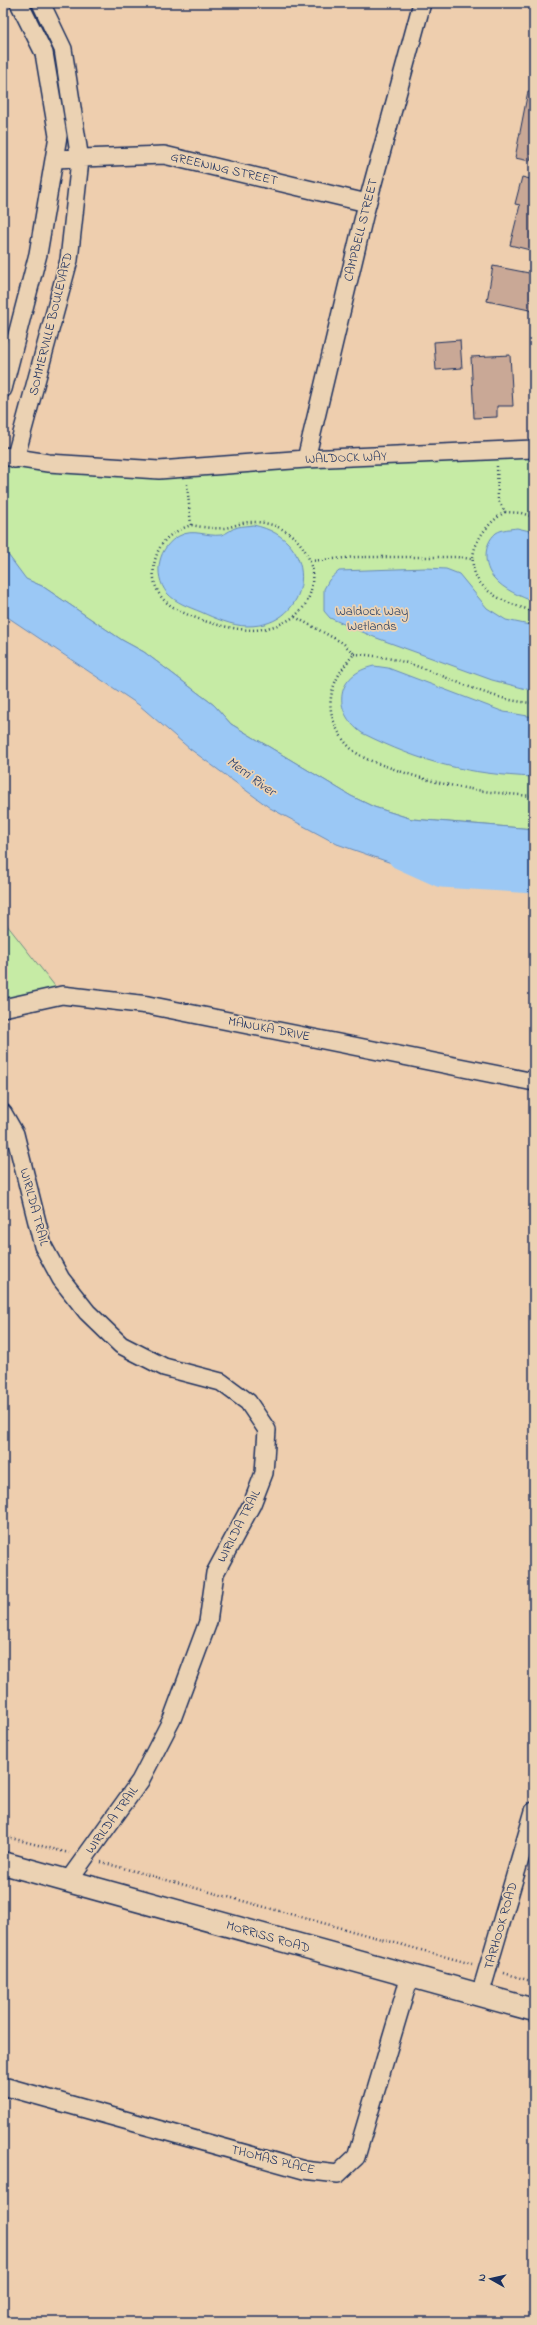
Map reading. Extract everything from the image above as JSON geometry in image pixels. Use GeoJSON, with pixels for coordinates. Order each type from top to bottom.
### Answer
{"type":"FeatureCollection","features":[{"type":"Feature","properties":{"kind":"street"},"geometry":{"type":"LineString","coordinates":[[3,389],[38,254],[58,136],[44,53],[19,3]]}},
{"type":"Feature","properties":{"kind":"street","name":"SOMMERVILLE BOULEVARD"},"geometry":{"type":"LineString","coordinates":[[9,457],[69,260],[80,160],[63,49],[41,3]]}},
{"type":"Feature","properties":{"kind":"street","name":"CAMPBELL STREET"},"geometry":{"type":"LineString","coordinates":[[306,459],[367,203],[422,3]]}},
{"type":"Feature","properties":{"kind":"street","name":"GREENING STREET"},"geometry":{"type":"LineString","coordinates":[[54,159],[80,160],[164,155],[367,203]]}},
{"type":"Feature","properties":{"kind":"street","name":"WALDOCK WAY"},"geometry":{"type":"LineString","coordinates":[[9,457],[159,470],[306,459],[534,449]]}},
{"type":"Feature","properties":{"kind":"street","name":"MANUKA DRIVE"},"geometry":{"type":"LineString","coordinates":[[3,1008],[62,995],[148,1005],[534,1082]]}},
{"type":"Feature","properties":{"kind":"street","name":"WIRILDA TRAIL"},"geometry":{"type":"LineString","coordinates":[[3,1113],[15,1134],[43,1246],[61,1279],[86,1312],[121,1345],[145,1358],[164,1367],[221,1382],[248,1402],[267,1430],[264,1473],[252,1504],[215,1573],[208,1622],[172,1719],[140,1781],[68,1881]]}},
{"type":"Feature","properties":{"kind":"street","name":"TARHOOK ROAD"},"geometry":{"type":"LineString","coordinates":[[480,1995],[534,1811]]}},
{"type":"Feature","properties":{"kind":"street","name":"MORRISS ROAD"},"geometry":{"type":"LineString","coordinates":[[3,1863],[534,2010]]}},
{"type":"Feature","properties":{"kind":"street","name":"THOMAS PLACE"},"geometry":{"type":"LineString","coordinates":[[3,2086],[304,2170],[338,2174],[356,2157],[410,1976]]}},
{"type":"Feature","properties":{"kind":"path"},"geometry":{"type":"LineString","coordinates":[[497,450],[498,499],[505,512]]}},
{"type":"Feature","properties":{"kind":"path"},"geometry":{"type":"LineString","coordinates":[[186,468],[191,525]]}},
{"type":"Feature","properties":{"kind":"path"},"geometry":{"type":"LineString","coordinates":[[534,517],[521,513],[505,512],[494,518],[475,545],[472,559],[477,575],[486,589],[503,600],[534,611]]}},
{"type":"Feature","properties":{"kind":"path"},"geometry":{"type":"LineString","coordinates":[[251,522],[268,524],[285,530],[298,541],[310,561],[313,570],[312,586],[306,605],[295,616],[278,626],[241,630],[226,628],[188,615],[163,599],[157,587],[154,559],[168,538],[191,525],[208,528],[225,528],[251,522]]}},
{"type":"Feature","properties":{"kind":"path"},"geometry":{"type":"LineString","coordinates":[[310,561],[364,556],[449,557],[472,559]]}},
{"type":"Feature","properties":{"kind":"path"},"geometry":{"type":"LineString","coordinates":[[295,616],[343,643],[354,654],[376,656],[400,661],[491,694],[522,703],[534,704]]}},
{"type":"Feature","properties":{"kind":"path"},"geometry":{"type":"LineString","coordinates":[[354,654],[343,667],[334,684],[330,703],[333,721],[342,738],[358,754],[403,772],[453,787],[534,796]]}},
{"type":"Feature","properties":{"kind":"path"},"geometry":{"type":"LineString","coordinates":[[3,1836],[534,1982]]}},
{"type":"Feature","properties":{"kind":"green space","name":"Waldock Way Wetlands"},"geometry":{"type":"Polygon","coordinates":[[[534,449],[534,829],[412,819],[374,807],[351,796],[231,724],[214,705],[144,652],[122,640],[42,586],[25,579],[3,548],[3,456],[159,470],[534,449]]]}},
{"type":"Feature","properties":{"kind":"green space"},"geometry":{"type":"Polygon","coordinates":[[[3,920],[62,995],[3,1008],[3,920]]]}},
{"type":"Feature","properties":{"kind":"water"},"geometry":{"type":"Polygon","coordinates":[[[253,525],[276,533],[291,547],[300,563],[301,581],[297,598],[286,613],[269,623],[247,626],[236,625],[212,617],[187,606],[174,599],[167,593],[162,586],[159,569],[162,553],[172,541],[184,534],[195,533],[221,535],[236,528],[253,525]]]}},
{"type":"Feature","properties":{"kind":"water"},"geometry":{"type":"Polygon","coordinates":[[[517,528],[534,532],[534,602],[502,586],[490,573],[486,561],[489,543],[496,533],[506,529],[517,528]]]}},
{"type":"Feature","properties":{"kind":"water"},"geometry":{"type":"Polygon","coordinates":[[[3,548],[26,579],[42,586],[122,640],[144,652],[214,705],[231,724],[351,796],[374,807],[412,819],[534,829],[534,882],[489,879],[400,866],[337,844],[270,808],[190,749],[139,705],[3,614],[3,548]]]}},
{"type":"Feature","properties":{"kind":"water"},"geometry":{"type":"Polygon","coordinates":[[[426,568],[446,569],[459,574],[487,608],[506,620],[534,626],[534,691],[492,680],[374,637],[330,618],[324,611],[324,589],[329,580],[339,571],[426,568]]]}},
{"type":"Feature","properties":{"kind":"water"},"geometry":{"type":"Polygon","coordinates":[[[374,666],[388,668],[504,712],[534,717],[534,777],[487,773],[445,765],[405,752],[362,733],[352,724],[345,714],[342,704],[342,694],[345,685],[352,677],[361,670],[374,666]]]}},
{"type":"Feature","properties":{"kind":"building"},"geometry":{"type":"Polygon","coordinates":[[[528,91],[534,92],[534,142],[530,161],[515,158],[528,91]]]}},
{"type":"Feature","properties":{"kind":"building"},"geometry":{"type":"Polygon","coordinates":[[[522,177],[534,180],[534,251],[510,245],[520,205],[515,204],[522,177]]]}},
{"type":"Feature","properties":{"kind":"building"},"geometry":{"type":"Polygon","coordinates":[[[493,266],[534,274],[534,311],[487,301],[493,266]]]}},
{"type":"Feature","properties":{"kind":"building"},"geometry":{"type":"Polygon","coordinates":[[[460,340],[462,368],[436,370],[434,342],[460,340]]]}},
{"type":"Feature","properties":{"kind":"building"},"geometry":{"type":"Polygon","coordinates":[[[510,355],[513,406],[497,406],[497,417],[474,418],[471,357],[510,355]]]}},
{"type":"Feature","properties":{"kind":"waterway","name":"Merri River"},"geometry":{"type":"LineString","coordinates":[[402,855],[442,873],[534,879]]}}]}
